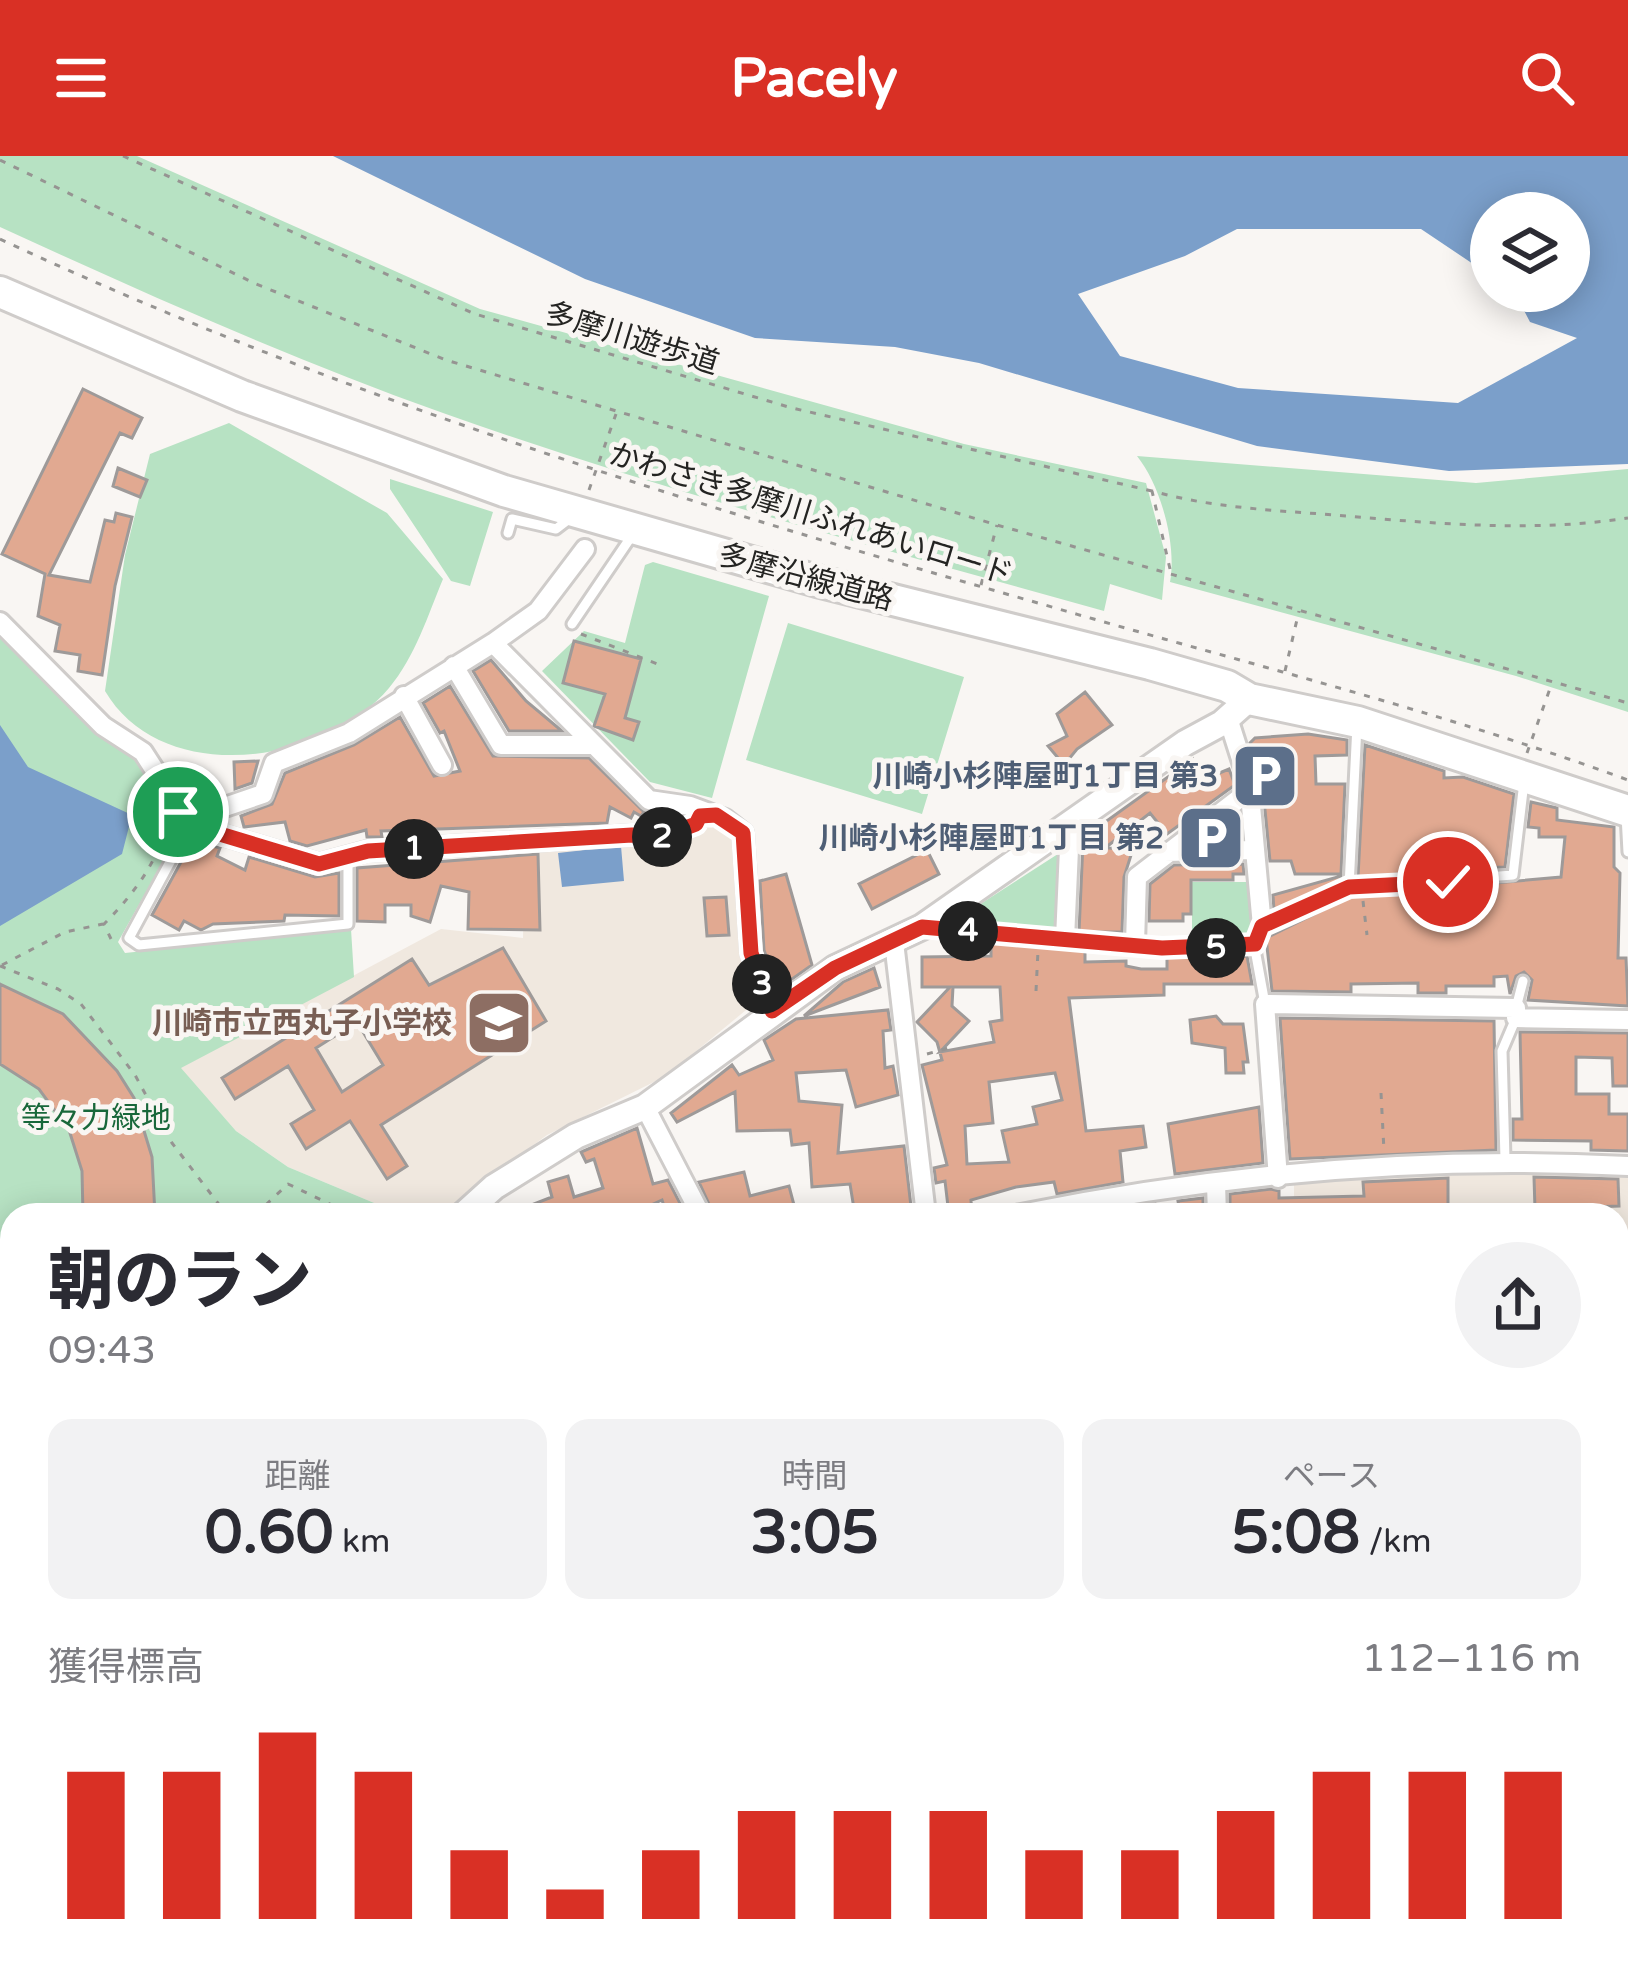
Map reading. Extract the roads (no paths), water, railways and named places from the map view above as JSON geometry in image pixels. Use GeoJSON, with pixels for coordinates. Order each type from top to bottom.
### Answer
{"type":"FeatureCollection","features":[{"type":"Feature","properties":{"kind":"main road","name":"多摩沿線道路"},"geometry":{"type":"LineString","coordinates":[[0,292],[374,447],[582,503],[636,530],[1227,686],[1239,708],[1358,722],[1525,778],[1627,801]]}},
{"type":"Feature","properties":{"kind":"street"},"geometry":{"type":"LineString","coordinates":[[192,825],[213,811],[262,794],[274,763],[349,733],[493,643],[538,611],[585,549]]}},
{"type":"Feature","properties":{"kind":"street"},"geometry":{"type":"LineString","coordinates":[[0,622],[103,726],[143,752],[178,812],[192,825],[319,864],[368,851],[632,835],[659,838],[708,814]]}},
{"type":"Feature","properties":{"kind":"street"},"geometry":{"type":"LineString","coordinates":[[493,643],[649,800],[708,814],[743,833],[751,953],[772,1011]]}},
{"type":"Feature","properties":{"kind":"street"},"geometry":{"type":"LineString","coordinates":[[454,665],[501,745],[592,745]]}},
{"type":"Feature","properties":{"kind":"street"},"geometry":{"type":"LineString","coordinates":[[404,696],[442,765]]}},
{"type":"Feature","properties":{"kind":"street"},"geometry":{"type":"LineString","coordinates":[[476,1203],[576,1136],[645,1107],[835,968],[922,927],[1239,708],[1258,935]]}},
{"type":"Feature","properties":{"kind":"street"},"geometry":{"type":"LineString","coordinates":[[1136,944],[1137,877],[1249,791]]}},
{"type":"Feature","properties":{"kind":"street"},"geometry":{"type":"LineString","coordinates":[[1065,939],[1070,826]]}},
{"type":"Feature","properties":{"kind":"street"},"geometry":{"type":"LineString","coordinates":[[1164,852],[1254,850]]}},
{"type":"Feature","properties":{"kind":"street"},"geometry":{"type":"LineString","coordinates":[[894,942],[925,1203]]}},
{"type":"Feature","properties":{"kind":"street"},"geometry":{"type":"LineString","coordinates":[[1278,1178],[1265,1004],[1628,1019]]}},
{"type":"Feature","properties":{"kind":"street"},"geometry":{"type":"LineString","coordinates":[[645,1107],[695,1203]]}},
{"type":"Feature","properties":{"kind":"street"},"geometry":{"type":"LineString","coordinates":[[1078,1203],[1187,1182],[1216,1184],[1384,1166],[1505,1159],[1628,1166]]}},
{"type":"Feature","properties":{"kind":"street"},"geometry":{"type":"LineString","coordinates":[[1216,1184],[1217,1203]]}},
{"type":"Feature","properties":{"kind":"lane"},"geometry":{"type":"LineString","coordinates":[[508,533],[512,519],[556,530],[582,503]]}},
{"type":"Feature","properties":{"kind":"lane"},"geometry":{"type":"LineString","coordinates":[[572,624],[636,530]]}},
{"type":"Feature","properties":{"kind":"lane"},"geometry":{"type":"LineString","coordinates":[[1355,887],[1358,722]]}},
{"type":"Feature","properties":{"kind":"lane"},"geometry":{"type":"LineString","coordinates":[[922,927],[1136,944],[1258,935],[1355,887],[1513,875],[1525,778]]}},
{"type":"Feature","properties":{"kind":"lane"},"geometry":{"type":"LineString","coordinates":[[1627,801],[1628,852]]}},
{"type":"Feature","properties":{"kind":"lane"},"geometry":{"type":"LineString","coordinates":[[192,825],[129,938],[140,945],[348,924],[348,859]]}},
{"type":"Feature","properties":{"kind":"lane"},"geometry":{"type":"LineString","coordinates":[[1258,935],[1265,1004]]}},
{"type":"Feature","properties":{"kind":"lane"},"geometry":{"type":"LineString","coordinates":[[1505,1159],[1502,1051],[1522,981]]}},
{"type":"Feature","properties":{"kind":"water"},"geometry":{"type":"Polygon","coordinates":[[[333,156],[1628,156],[1628,464],[1449,471],[1257,446],[979,363],[895,347],[755,338],[585,279],[333,156]],[[1470,192],[1470,262],[1421,229],[1237,229],[1185,256],[1078,294],[1120,356],[1238,388],[1458,403],[1577,338],[1530,322],[1525,312],[1590,312],[1590,192],[1470,192]]]}},
{"type":"Feature","properties":{"kind":"water"},"geometry":{"type":"Polygon","coordinates":[[[0,725],[28,767],[132,815],[122,854],[0,926],[0,725]]]}},
{"type":"Feature","properties":{"kind":"water"},"geometry":{"type":"Polygon","coordinates":[[[621,846],[624,881],[562,887],[558,853],[621,846]]]}},
{"type":"Feature","properties":{"kind":"place","name":"川崎小杉陣屋町1丁目 第3"},"geometry":{"type":"Point","coordinates":[1265,776]}},
{"type":"Feature","properties":{"kind":"place","name":"川崎小杉陣屋町1丁目 第2"},"geometry":{"type":"Point","coordinates":[1211,838]}},
{"type":"Feature","properties":{"kind":"place","name":"川崎市立西丸子小学校"},"geometry":{"type":"Point","coordinates":[499,1023]}},
{"type":"Feature","properties":{"kind":"park label","name":"等々力緑地"},"geometry":{"type":"Point","coordinates":[96,1118]}}]}
